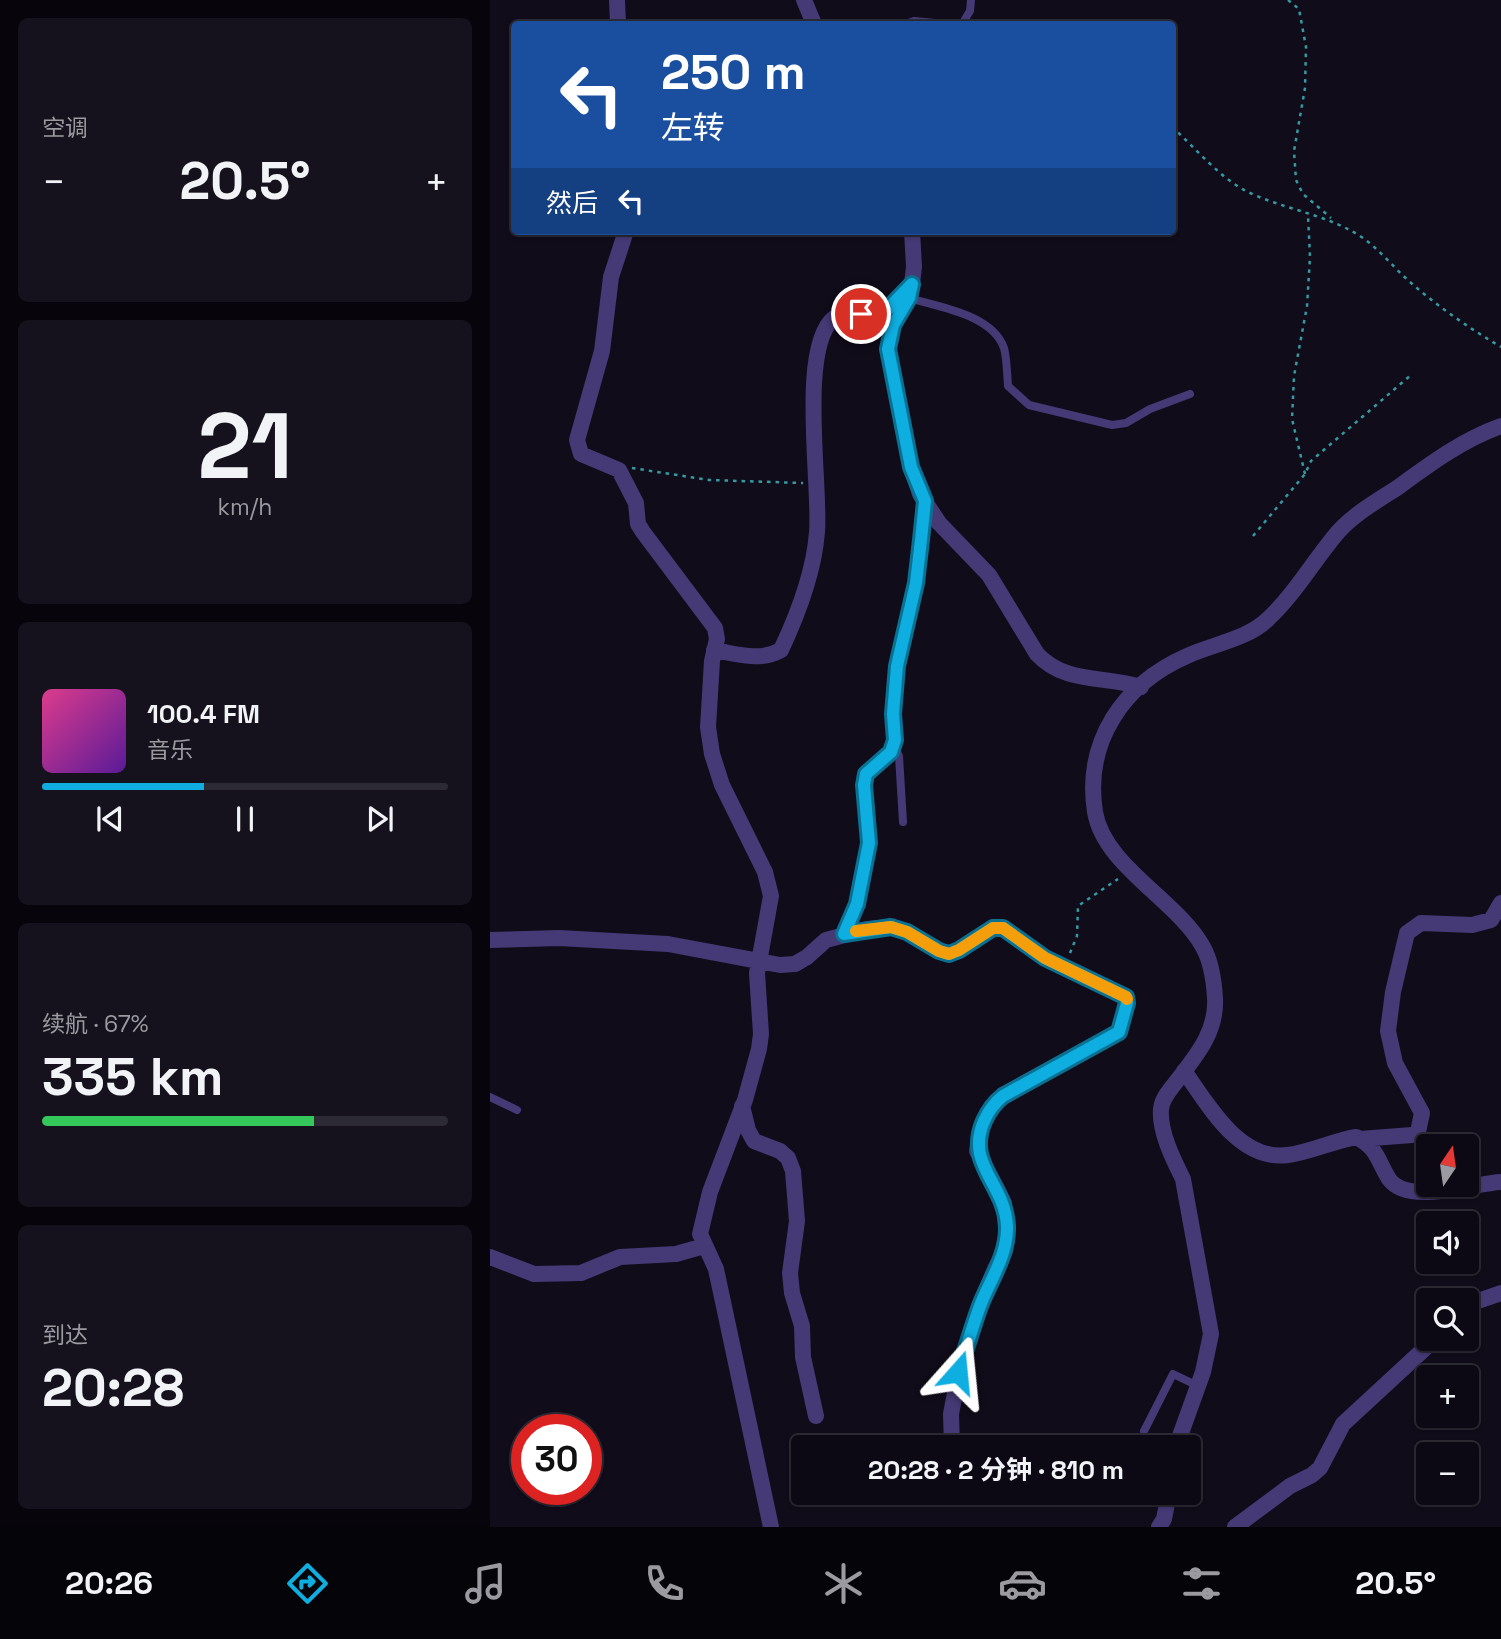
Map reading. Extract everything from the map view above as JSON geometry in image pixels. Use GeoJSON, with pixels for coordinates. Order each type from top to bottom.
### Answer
{"type":"FeatureCollection","features":[{"type":"Feature","properties":{"kind":"street"},"geometry":{"type":"LineString","coordinates":[[617,0],[618,21]]}},
{"type":"Feature","properties":{"kind":"street"},"geometry":{"type":"LineString","coordinates":[[804,0],[813,21]]}},
{"type":"Feature","properties":{"kind":"street"},"geometry":{"type":"LineString","coordinates":[[625,235],[611,277],[602,351],[581,422],[578,450],[581,454],[618,470],[636,503],[638,524],[715,628],[717,639],[708,727],[712,754],[722,785],[765,872],[771,896],[757,992],[761,1041],[742,1105],[704,1212],[700,1234],[716,1269],[771,1527]]}},
{"type":"Feature","properties":{"kind":"street"},"geometry":{"type":"LineString","coordinates":[[913,235],[910,291],[893,325],[888,349],[911,467],[925,501],[939,523],[989,575],[1038,654],[1048,665],[1080,678],[1124,681],[1141,687]]}},
{"type":"Feature","properties":{"kind":"street"},"geometry":{"type":"LineString","coordinates":[[714,650],[756,657],[771,656],[781,650],[814,560],[817,531],[817,480],[812,440],[814,384],[824,331],[834,318],[888,309],[910,291]]}},
{"type":"Feature","properties":{"kind":"street"},"geometry":{"type":"LineString","coordinates":[[1180,1435],[1198,1386],[1211,1334],[1183,1179],[1173,1159],[1161,1108],[1165,1096],[1207,1040],[1215,1018],[1211,971],[1203,947],[1185,924],[1110,845],[1101,830],[1096,812],[1095,764],[1101,737],[1118,709],[1141,687],[1183,657],[1251,631],[1268,619],[1339,531],[1356,515],[1460,444],[1501,426]]}},
{"type":"Feature","properties":{"kind":"street"},"geometry":{"type":"LineString","coordinates":[[844,934],[857,904],[869,843],[864,785],[866,774],[891,752],[894,745],[897,666],[916,583],[925,501]]}},
{"type":"Feature","properties":{"kind":"street"},"geometry":{"type":"LineString","coordinates":[[1184,1071],[1235,1137],[1259,1152],[1288,1155],[1342,1139],[1412,1135],[1418,1132],[1422,1113],[1395,1063],[1388,1031],[1393,992],[1407,933],[1421,923],[1472,925],[1491,920],[1501,903]]}},
{"type":"Feature","properties":{"kind":"street"},"geometry":{"type":"LineString","coordinates":[[490,941],[559,938],[668,944],[780,965],[795,964],[825,940],[844,934],[891,927],[907,932],[949,954],[986,932],[1003,928],[1061,966],[1126,997],[1127,1003],[1119,1032],[1003,1096],[990,1107],[980,1131],[977,1151],[1004,1203],[1007,1238],[1005,1251],[979,1307],[958,1372],[951,1414],[952,1435]]}},
{"type":"Feature","properties":{"kind":"street"},"geometry":{"type":"LineString","coordinates":[[742,1105],[748,1130],[754,1141],[780,1151],[788,1158],[793,1171],[797,1222],[790,1273],[792,1293],[802,1326],[803,1357],[816,1416]]}},
{"type":"Feature","properties":{"kind":"street"},"geometry":{"type":"LineString","coordinates":[[1360,1139],[1370,1145],[1391,1181],[1400,1188],[1415,1192],[1449,1191],[1501,1182]]}},
{"type":"Feature","properties":{"kind":"street"},"geometry":{"type":"LineString","coordinates":[[490,1257],[534,1274],[581,1273],[620,1257],[676,1254],[704,1246]]}},
{"type":"Feature","properties":{"kind":"street"},"geometry":{"type":"LineString","coordinates":[[1479,1301],[1501,1293]]}},
{"type":"Feature","properties":{"kind":"street"},"geometry":{"type":"LineString","coordinates":[[1236,1527],[1290,1486],[1320,1468],[1343,1424],[1422,1351]]}},
{"type":"Feature","properties":{"kind":"street"},"geometry":{"type":"LineString","coordinates":[[1159,1527],[1167,1505]]}},
{"type":"Feature","properties":{"kind":"lane"},"geometry":{"type":"LineString","coordinates":[[964,21],[970,12],[971,0]]}},
{"type":"Feature","properties":{"kind":"lane"},"geometry":{"type":"LineString","coordinates":[[910,291],[982,323],[997,336],[1004,349],[1008,386],[1029,405],[1112,425],[1126,423],[1150,409],[1190,394]]}},
{"type":"Feature","properties":{"kind":"lane"},"geometry":{"type":"LineString","coordinates":[[894,745],[899,756],[903,822]]}},
{"type":"Feature","properties":{"kind":"lane"},"geometry":{"type":"LineString","coordinates":[[490,1097],[517,1110]]}},
{"type":"Feature","properties":{"kind":"lane"},"geometry":{"type":"LineString","coordinates":[[1144,1431],[1173,1374],[1198,1386]]}},
{"type":"Feature","properties":{"kind":"path"},"geometry":{"type":"LineString","coordinates":[[1289,0],[1298,9],[1306,47],[1305,88],[1294,151],[1296,180],[1303,194],[1334,221],[1365,240],[1412,284],[1475,332],[1501,347]]}},
{"type":"Feature","properties":{"kind":"path"},"geometry":{"type":"LineString","coordinates":[[1176,131],[1219,172],[1247,192],[1308,215],[1334,221]]}},
{"type":"Feature","properties":{"kind":"path"},"geometry":{"type":"LineString","coordinates":[[1305,474],[1292,419],[1294,376],[1307,306],[1310,257],[1308,215]]}},
{"type":"Feature","properties":{"kind":"path"},"geometry":{"type":"LineString","coordinates":[[1253,536],[1305,474],[1311,461],[1410,375]]}},
{"type":"Feature","properties":{"kind":"path"},"geometry":{"type":"LineString","coordinates":[[628,467],[709,480],[797,484],[817,480]]}},
{"type":"Feature","properties":{"kind":"path"},"geometry":{"type":"LineString","coordinates":[[1061,966],[1077,936],[1077,906],[1133,870]]}},
{"type":"Feature","properties":{"kind":"slow traffic"},"geometry":{"type":"LineString","coordinates":[[856,931],[891,927],[907,932],[949,954],[993,928],[1003,928],[1045,958],[1127,999]]}},
{"type":"Feature","properties":{"kind":"route"},"geometry":{"type":"LineString","coordinates":[[861,314],[888,309],[912,284],[909,298],[893,325],[888,349],[911,467],[925,501],[916,583],[897,666],[893,714],[895,740],[891,752],[866,774],[864,785],[869,843],[867,860],[857,904],[848,919],[844,934],[891,927],[907,932],[949,954],[993,928],[1003,928],[1045,958],[1126,997],[1127,1003],[1119,1032],[1003,1096],[990,1107],[980,1131],[977,1151],[1004,1203],[1007,1238],[1005,1251],[979,1307],[958,1372]]}}]}
